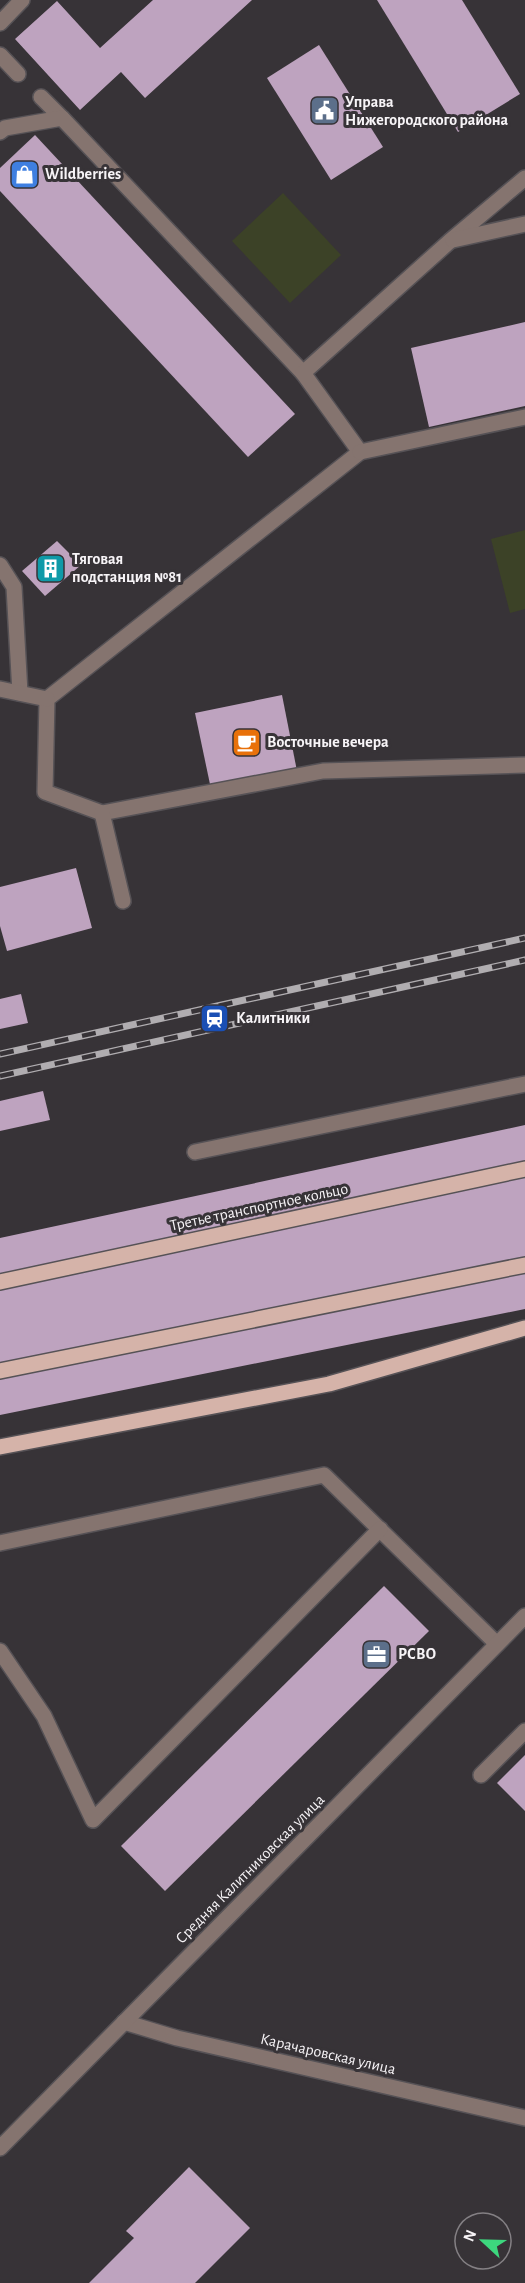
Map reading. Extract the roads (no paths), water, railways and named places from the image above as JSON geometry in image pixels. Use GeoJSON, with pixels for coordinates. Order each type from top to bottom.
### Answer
{"type":"FeatureCollection","features":[{"type":"Feature","properties":{"kind":"main road","name":"Третье транспортное кольцо"},"geometry":{"type":"LineString","coordinates":[[0,1282],[525,1169]]}},
{"type":"Feature","properties":{"kind":"main road"},"geometry":{"type":"LineString","coordinates":[[0,1371],[525,1265]]}},
{"type":"Feature","properties":{"kind":"main road"},"geometry":{"type":"LineString","coordinates":[[0,1447],[329,1384],[525,1328]]}},
{"type":"Feature","properties":{"kind":"street"},"geometry":{"type":"LineString","coordinates":[[0,23],[22,0]]}},
{"type":"Feature","properties":{"kind":"street"},"geometry":{"type":"LineString","coordinates":[[0,55],[18,74]]}},
{"type":"Feature","properties":{"kind":"street"},"geometry":{"type":"LineString","coordinates":[[41,97],[303,374],[360,452]]}},
{"type":"Feature","properties":{"kind":"street"},"geometry":{"type":"LineString","coordinates":[[0,132],[5,128],[62,118]]}},
{"type":"Feature","properties":{"kind":"street"},"geometry":{"type":"LineString","coordinates":[[303,374],[450,241],[525,178]]}},
{"type":"Feature","properties":{"kind":"street"},"geometry":{"type":"LineString","coordinates":[[450,241],[525,224]]}},
{"type":"Feature","properties":{"kind":"street"},"geometry":{"type":"LineString","coordinates":[[46,699],[360,452],[525,417]]}},
{"type":"Feature","properties":{"kind":"street"},"geometry":{"type":"LineString","coordinates":[[0,565],[14,587],[20,693]]}},
{"type":"Feature","properties":{"kind":"street"},"geometry":{"type":"LineString","coordinates":[[0,689],[46,699]]}},
{"type":"Feature","properties":{"kind":"street"},"geometry":{"type":"LineString","coordinates":[[46,699],[45,792],[102,813],[323,771],[525,765]]}},
{"type":"Feature","properties":{"kind":"street"},"geometry":{"type":"LineString","coordinates":[[102,813],[123,901]]}},
{"type":"Feature","properties":{"kind":"street"},"geometry":{"type":"LineString","coordinates":[[195,1152],[525,1084]]}},
{"type":"Feature","properties":{"kind":"street"},"geometry":{"type":"LineString","coordinates":[[0,1543],[324,1475],[497,1644]]}},
{"type":"Feature","properties":{"kind":"street"},"geometry":{"type":"LineString","coordinates":[[0,1651],[44,1716],[93,1820],[380,1528]]}},
{"type":"Feature","properties":{"kind":"street","name":"Средняя Калитниковская улица"},"geometry":{"type":"LineString","coordinates":[[0,2148],[525,1616]]}},
{"type":"Feature","properties":{"kind":"street"},"geometry":{"type":"LineString","coordinates":[[481,1775],[525,1731]]}},
{"type":"Feature","properties":{"kind":"street","name":"Карачаровская улица"},"geometry":{"type":"LineString","coordinates":[[124,2022],[177,2037],[525,2118]]}},
{"type":"Feature","properties":{"kind":"railway"},"geometry":{"type":"LineString","coordinates":[[0,1054],[525,938]]}},
{"type":"Feature","properties":{"kind":"railway"},"geometry":{"type":"LineString","coordinates":[[0,1076],[525,960]]}},
{"type":"Feature","properties":{"kind":"place","name":"Управа Нижегородского района"},"geometry":{"type":"Point","coordinates":[324,111]}},
{"type":"Feature","properties":{"kind":"place","name":"Wildberries"},"geometry":{"type":"Point","coordinates":[24,174]}},
{"type":"Feature","properties":{"kind":"place","name":"Тяговая подстанция №81"},"geometry":{"type":"Point","coordinates":[51,568]}},
{"type":"Feature","properties":{"kind":"place","name":"Восточные вечера"},"geometry":{"type":"Point","coordinates":[246,742]}},
{"type":"Feature","properties":{"kind":"place","name":"Калитники"},"geometry":{"type":"Point","coordinates":[215,1018]}},
{"type":"Feature","properties":{"kind":"place","name":"РСВО"},"geometry":{"type":"Point","coordinates":[377,1654]}}]}
